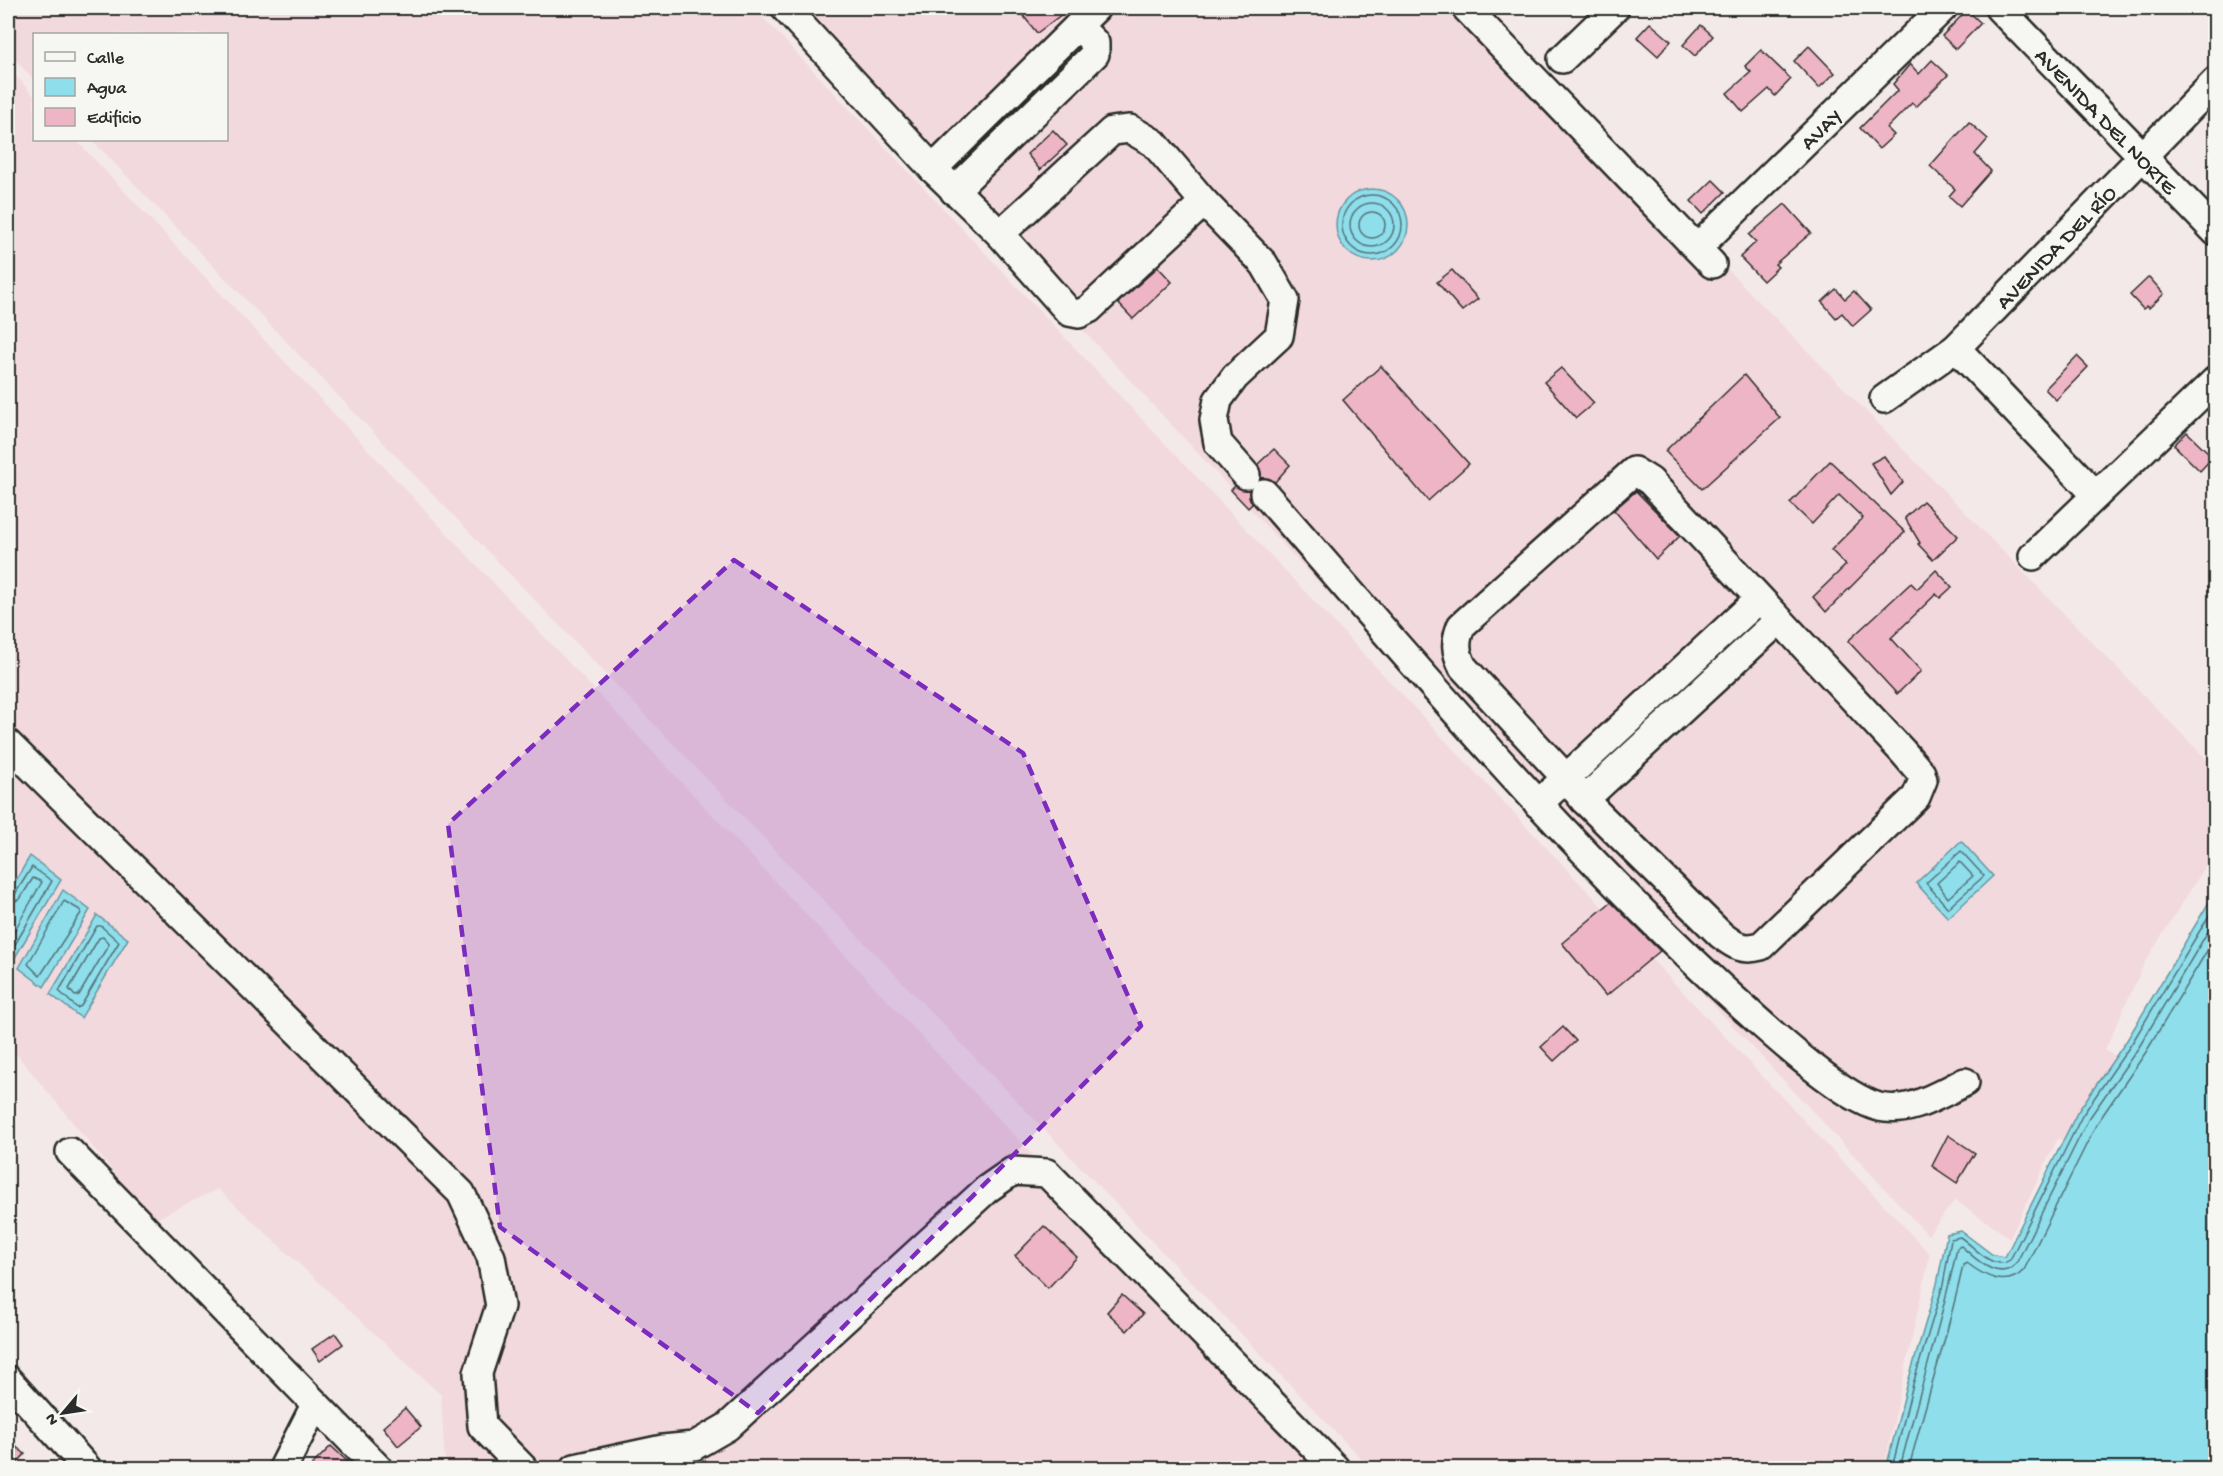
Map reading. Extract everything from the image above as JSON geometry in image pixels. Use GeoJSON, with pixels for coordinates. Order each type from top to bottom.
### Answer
{"type":"FeatureCollection","features":[{"type":"Feature","properties":{"kind":"street"},"geometry":{"type":"LineString","coordinates":[[785,8],[933,170],[1000,234],[1070,312],[1079,314],[1089,309],[1204,202]]}},
{"type":"Feature","properties":{"kind":"street","name":"AVAY"},"geometry":{"type":"LineString","coordinates":[[1466,8],[1704,256],[1943,8]]}},
{"type":"Feature","properties":{"kind":"street"},"geometry":{"type":"LineString","coordinates":[[1562,59],[1615,8]]}},
{"type":"Feature","properties":{"kind":"street","name":"AVENIDA DEL NORTE"},"geometry":{"type":"LineString","coordinates":[[1999,8],[2216,232]]}},
{"type":"Feature","properties":{"kind":"street"},"geometry":{"type":"LineString","coordinates":[[933,170],[1087,16],[1095,43],[1095,54],[1088,64],[954,190]]}},
{"type":"Feature","properties":{"kind":"street","name":"AVENIDA DEL RÍO"},"geometry":{"type":"LineString","coordinates":[[1884,399],[1956,348],[2216,81]]}},
{"type":"Feature","properties":{"kind":"street"},"geometry":{"type":"LineString","coordinates":[[1000,234],[1112,131],[1130,129],[1154,143],[1204,202],[1264,264],[1285,300],[1279,336],[1235,377],[1218,400],[1214,420],[1218,443],[1538,804],[1671,943],[1774,1035],[1848,1093],[1879,1107],[1914,1107],[1965,1082]]}},
{"type":"Feature","properties":{"kind":"street"},"geometry":{"type":"LineString","coordinates":[[1956,348],[2096,495]]}},
{"type":"Feature","properties":{"kind":"street"},"geometry":{"type":"LineString","coordinates":[[2033,556],[2216,380]]}},
{"type":"Feature","properties":{"kind":"street"},"geometry":{"type":"LineString","coordinates":[[1634,471],[1650,481],[1759,599],[1903,752],[1921,772],[1923,780],[1916,797],[1761,945],[1749,950],[1736,946],[1721,935],[1584,800],[1463,667],[1457,654],[1456,640],[1461,626],[1634,471]]}},
{"type":"Feature","properties":{"kind":"street"},"geometry":{"type":"LineString","coordinates":[[1538,804],[1759,599]]}},
{"type":"Feature","properties":{"kind":"street"},"geometry":{"type":"LineString","coordinates":[[1584,800],[1779,620]]}},
{"type":"Feature","properties":{"kind":"street"},"geometry":{"type":"LineString","coordinates":[[8,744],[460,1193],[491,1257],[500,1306],[478,1373],[482,1426],[523,1468]]}},
{"type":"Feature","properties":{"kind":"street"},"geometry":{"type":"LineString","coordinates":[[70,1152],[378,1468]]}},
{"type":"Feature","properties":{"kind":"street"},"geometry":{"type":"LineString","coordinates":[[575,1468],[694,1446],[727,1427],[987,1189],[1013,1171],[1047,1173],[1335,1468]]}},
{"type":"Feature","properties":{"kind":"street"},"geometry":{"type":"LineString","coordinates":[[8,1380],[87,1468]]}},
{"type":"Feature","properties":{"kind":"street"},"geometry":{"type":"LineString","coordinates":[[283,1468],[315,1405]]}},
{"type":"Feature","properties":{"kind":"highlighted area"},"geometry":{"type":"Polygon","coordinates":[[[734,560],[1023,753],[1141,1026],[758,1413],[500,1227],[448,824],[734,560]]]}},
{"type":"Feature","properties":{"kind":"shaded area"},"geometry":{"type":"Polygon","coordinates":[[[8,8],[754,8],[1930,1254],[1884,1468],[1370,1468],[93,141],[228,141],[228,33],[33,33],[33,79],[8,52],[8,8]]]}},
{"type":"Feature","properties":{"kind":"shaded area"},"geometry":{"type":"Polygon","coordinates":[[[782,8],[1227,8],[1243,24],[1228,8],[1472,8],[2215,768],[2215,851],[2144,964],[2105,1050],[2207,1112],[2155,1196],[2058,1138],[2010,1238],[1955,1200],[1928,1235],[782,8]]]}},
{"type":"Feature","properties":{"kind":"shaded area"},"geometry":{"type":"Polygon","coordinates":[[[8,67],[33,95],[33,141],[77,141],[1328,1468],[445,1468],[441,1395],[218,1189],[153,1220],[8,1044],[8,67]]]}},
{"type":"Feature","properties":{"kind":"water"},"geometry":{"type":"Polygon","coordinates":[[[1372,189],[1392,195],[1402,205],[1408,225],[1402,245],[1392,255],[1372,261],[1352,255],[1342,245],[1336,225],[1342,205],[1352,195],[1372,189]]]}},
{"type":"Feature","properties":{"kind":"water"},"geometry":{"type":"Polygon","coordinates":[[[1961,841],[1993,876],[1948,918],[1916,883],[1961,841]]]}},
{"type":"Feature","properties":{"kind":"water"},"geometry":{"type":"Polygon","coordinates":[[[30,856],[61,880],[14,959],[8,954],[8,894],[30,856]]]}},
{"type":"Feature","properties":{"kind":"water"},"geometry":{"type":"Polygon","coordinates":[[[63,890],[90,910],[44,987],[19,968],[63,890]]]}},
{"type":"Feature","properties":{"kind":"water"},"geometry":{"type":"Polygon","coordinates":[[[2215,892],[2215,1468],[1886,1468],[1937,1284],[1947,1234],[1961,1231],[1993,1255],[2005,1257],[2077,1113],[2127,1040],[2215,892]]]}},
{"type":"Feature","properties":{"kind":"water"},"geometry":{"type":"Polygon","coordinates":[[[97,915],[128,939],[81,1018],[50,994],[97,915]]]}},
{"type":"Feature","properties":{"kind":"building"},"geometry":{"type":"Polygon","coordinates":[[[1017,8],[1070,8],[1037,33],[1017,8]]]}},
{"type":"Feature","properties":{"kind":"building"},"geometry":{"type":"Polygon","coordinates":[[[1967,10],[1981,23],[1956,49],[1942,36],[1967,10]]]}},
{"type":"Feature","properties":{"kind":"building"},"geometry":{"type":"Polygon","coordinates":[[[1650,23],[1671,41],[1658,56],[1637,37],[1650,23]]]}},
{"type":"Feature","properties":{"kind":"building"},"geometry":{"type":"Polygon","coordinates":[[[1701,25],[1713,36],[1695,56],[1683,45],[1701,25]]]}},
{"type":"Feature","properties":{"kind":"building"},"geometry":{"type":"Polygon","coordinates":[[[1809,46],[1835,73],[1819,88],[1794,61],[1809,46]]]}},
{"type":"Feature","properties":{"kind":"building"},"geometry":{"type":"Polygon","coordinates":[[[1761,50],[1791,79],[1775,96],[1769,89],[1743,112],[1727,93],[1751,72],[1745,66],[1761,50]]]}},
{"type":"Feature","properties":{"kind":"building"},"geometry":{"type":"Polygon","coordinates":[[[1932,60],[1948,75],[1916,107],[1912,103],[1887,128],[1894,135],[1879,149],[1860,128],[1898,90],[1893,84],[1910,64],[1919,74],[1932,60]]]}},
{"type":"Feature","properties":{"kind":"building"},"geometry":{"type":"Polygon","coordinates":[[[1969,122],[1988,139],[1975,154],[1991,171],[1960,206],[1949,196],[1955,189],[1930,166],[1969,122]]]}},
{"type":"Feature","properties":{"kind":"building"},"geometry":{"type":"Polygon","coordinates":[[[1053,130],[1067,145],[1040,170],[1027,154],[1053,130]]]}},
{"type":"Feature","properties":{"kind":"building"},"geometry":{"type":"Polygon","coordinates":[[[1713,180],[1725,192],[1703,214],[1691,201],[1713,180]]]}},
{"type":"Feature","properties":{"kind":"building"},"geometry":{"type":"Polygon","coordinates":[[[1785,204],[1811,233],[1775,264],[1778,267],[1763,281],[1740,257],[1756,242],[1749,235],[1785,204]]]}},
{"type":"Feature","properties":{"kind":"building"},"geometry":{"type":"Polygon","coordinates":[[[1158,267],[1172,282],[1133,319],[1118,303],[1158,267]]]}},
{"type":"Feature","properties":{"kind":"building"},"geometry":{"type":"Polygon","coordinates":[[[1452,270],[1478,299],[1462,311],[1437,282],[1452,270]]]}},
{"type":"Feature","properties":{"kind":"building"},"geometry":{"type":"Polygon","coordinates":[[[2149,277],[2164,294],[2149,308],[2147,306],[2143,309],[2130,295],[2149,277]]]}},
{"type":"Feature","properties":{"kind":"building"},"geometry":{"type":"Polygon","coordinates":[[[1836,289],[1845,299],[1854,291],[1871,310],[1853,326],[1842,313],[1836,318],[1822,302],[1836,289]]]}},
{"type":"Feature","properties":{"kind":"building"},"geometry":{"type":"Polygon","coordinates":[[[2077,356],[2088,367],[2056,400],[2045,389],[2077,356]]]}},
{"type":"Feature","properties":{"kind":"building"},"geometry":{"type":"Polygon","coordinates":[[[1381,366],[1469,464],[1428,501],[1343,400],[1381,366]]]}},
{"type":"Feature","properties":{"kind":"building"},"geometry":{"type":"Polygon","coordinates":[[[1561,368],[1594,403],[1576,418],[1544,382],[1561,368]]]}},
{"type":"Feature","properties":{"kind":"building"},"geometry":{"type":"Polygon","coordinates":[[[1744,375],[1780,418],[1702,489],[1665,451],[1744,375]]]}},
{"type":"Feature","properties":{"kind":"building"},"geometry":{"type":"Polygon","coordinates":[[[2187,432],[2213,457],[2200,471],[2174,445],[2187,432]]]}},
{"type":"Feature","properties":{"kind":"building"},"geometry":{"type":"Polygon","coordinates":[[[1274,449],[1290,465],[1275,482],[1261,478],[1258,464],[1274,449]]]}},
{"type":"Feature","properties":{"kind":"building"},"geometry":{"type":"Polygon","coordinates":[[[1884,456],[1903,482],[1891,495],[1871,463],[1884,456]]]}},
{"type":"Feature","properties":{"kind":"building"},"geometry":{"type":"Polygon","coordinates":[[[1830,461],[1905,532],[1826,612],[1813,597],[1846,565],[1831,550],[1863,518],[1839,495],[1812,524],[1790,503],[1830,461]]]}},
{"type":"Feature","properties":{"kind":"building"},"geometry":{"type":"Polygon","coordinates":[[[1235,486],[1249,490],[1252,504],[1248,508],[1231,490],[1235,486]]]}},
{"type":"Feature","properties":{"kind":"building"},"geometry":{"type":"Polygon","coordinates":[[[1636,491],[1680,536],[1656,559],[1614,510],[1636,491]]]}},
{"type":"Feature","properties":{"kind":"building"},"geometry":{"type":"Polygon","coordinates":[[[1923,501],[1958,536],[1933,560],[1918,544],[1920,543],[1905,518],[1923,501]]]}},
{"type":"Feature","properties":{"kind":"building"},"geometry":{"type":"Polygon","coordinates":[[[1936,570],[1952,587],[1940,598],[1936,594],[1891,638],[1921,671],[1897,694],[1848,641],[1911,583],[1917,589],[1936,570]]]}},
{"type":"Feature","properties":{"kind":"building"},"geometry":{"type":"Polygon","coordinates":[[[1611,902],[1660,951],[1606,996],[1562,943],[1611,902]]]}},
{"type":"Feature","properties":{"kind":"building"},"geometry":{"type":"Polygon","coordinates":[[[1563,1027],[1576,1041],[1554,1061],[1541,1047],[1563,1027]]]}},
{"type":"Feature","properties":{"kind":"building"},"geometry":{"type":"Polygon","coordinates":[[[1948,1135],[1975,1153],[1957,1183],[1932,1166],[1948,1135]]]}},
{"type":"Feature","properties":{"kind":"building"},"geometry":{"type":"Polygon","coordinates":[[[1044,1226],[1077,1257],[1048,1288],[1015,1256],[1044,1226]]]}},
{"type":"Feature","properties":{"kind":"building"},"geometry":{"type":"Polygon","coordinates":[[[1122,1295],[1143,1314],[1127,1331],[1107,1312],[1122,1295]]]}},
{"type":"Feature","properties":{"kind":"building"},"geometry":{"type":"Polygon","coordinates":[[[335,1333],[343,1344],[320,1361],[312,1349],[335,1333]]]}},
{"type":"Feature","properties":{"kind":"building"},"geometry":{"type":"Polygon","coordinates":[[[405,1408],[421,1427],[398,1446],[383,1427],[405,1408]]]}},
{"type":"Feature","properties":{"kind":"building"},"geometry":{"type":"Polygon","coordinates":[[[8,1440],[25,1454],[13,1468],[8,1468],[8,1440]]]}},
{"type":"Feature","properties":{"kind":"building"},"geometry":{"type":"Polygon","coordinates":[[[331,1446],[347,1461],[339,1468],[309,1468],[331,1446]]]}}]}
